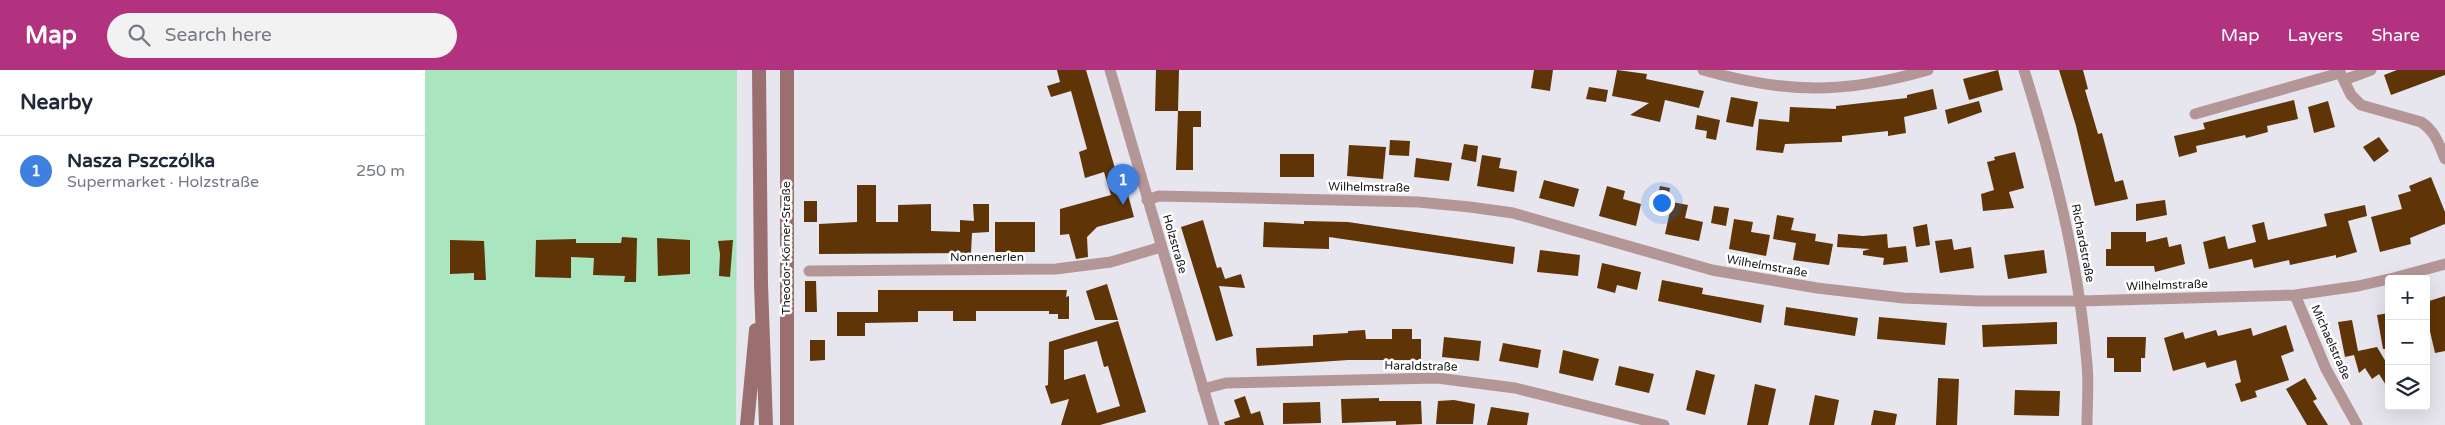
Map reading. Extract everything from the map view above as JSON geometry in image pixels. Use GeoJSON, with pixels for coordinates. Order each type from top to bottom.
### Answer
{"type":"FeatureCollection","features":[{"type":"Feature","properties":{"kind":"main road","name":"Theodor-Körner-Straße"},"geometry":{"type":"LineString","coordinates":[[759,70],[761,284],[766,425]]}},
{"type":"Feature","properties":{"kind":"main road","name":"Theodor-Körner-Straße"},"geometry":{"type":"LineString","coordinates":[[787,70],[785,278],[787,425]]}},
{"type":"Feature","properties":{"kind":"main road","name":"Theodor-Körner-Straße"},"geometry":{"type":"LineString","coordinates":[[747,425],[761,284]]}},
{"type":"Feature","properties":{"kind":"street","name":"Holzstraße"},"geometry":{"type":"LineString","coordinates":[[1110,70],[1214,425]]}},
{"type":"Feature","properties":{"kind":"street"},"geometry":{"type":"LineString","coordinates":[[1703,70],[1764,84],[1828,89],[1896,79],[1928,70]]}},
{"type":"Feature","properties":{"kind":"street","name":"Richardstraße"},"geometry":{"type":"LineString","coordinates":[[2024,70],[2045,137],[2066,219],[2080,301],[2088,366],[2087,425]]}},
{"type":"Feature","properties":{"kind":"street"},"geometry":{"type":"LineString","coordinates":[[2195,114],[2341,74],[2371,70]]}},
{"type":"Feature","properties":{"kind":"street"},"geometry":{"type":"LineString","coordinates":[[2341,74],[2351,95],[2361,105],[2421,122],[2428,127],[2434,133],[2445,159]]}},
{"type":"Feature","properties":{"kind":"street","name":"Wilhelmstraße"},"geometry":{"type":"LineString","coordinates":[[1147,200],[1159,196],[1418,202],[1470,206],[1513,213],[1712,270],[1817,288],[1903,298],[1979,301],[2080,301],[2295,295],[2359,286],[2385,280]]}},
{"type":"Feature","properties":{"kind":"street","name":"Nonnenerlen"},"geometry":{"type":"LineString","coordinates":[[809,271],[1056,269],[1111,262],[1161,247]]}},
{"type":"Feature","properties":{"kind":"street","name":"Wilhelmstraße"},"geometry":{"type":"LineString","coordinates":[[2404,275],[2445,264]]}},
{"type":"Feature","properties":{"kind":"street","name":"Michaelstraße"},"geometry":{"type":"LineString","coordinates":[[2295,295],[2326,369],[2357,425]]}},
{"type":"Feature","properties":{"kind":"street","name":"Haraldstraße"},"geometry":{"type":"LineString","coordinates":[[1203,389],[1226,383],[1437,378],[1515,388],[1663,425]]}},
{"type":"Feature","properties":{"kind":"green space"},"geometry":{"type":"Polygon","coordinates":[[[425,70],[737,70],[736,425],[425,425],[425,70]]]}},
{"type":"Feature","properties":{"kind":"building"},"geometry":{"type":"Polygon","coordinates":[[[1057,70],[1086,70],[1122,192],[1127,191],[1134,217],[1097,227],[1087,237],[1088,257],[1076,259],[1069,234],[1060,235],[1060,209],[1111,195],[1104,172],[1085,178],[1079,152],[1087,149],[1071,91],[1051,97],[1047,86],[1060,82],[1057,70]]]}},
{"type":"Feature","properties":{"kind":"building"},"geometry":{"type":"Polygon","coordinates":[[[1156,70],[1179,70],[1178,111],[1155,111],[1156,70]]]}},
{"type":"Feature","properties":{"kind":"building"},"geometry":{"type":"Polygon","coordinates":[[[1534,70],[1553,70],[1550,91],[1531,88],[1534,70]]]}},
{"type":"Feature","properties":{"kind":"building"},"geometry":{"type":"Polygon","coordinates":[[[1617,70],[1647,74],[1646,79],[1704,91],[1699,108],[1665,100],[1660,122],[1630,115],[1649,103],[1612,96],[1617,70]]]}},
{"type":"Feature","properties":{"kind":"building"},"geometry":{"type":"Polygon","coordinates":[[[1998,70],[2003,90],[1969,100],[1963,79],[1998,70]]]}},
{"type":"Feature","properties":{"kind":"building"},"geometry":{"type":"Polygon","coordinates":[[[2059,70],[2083,70],[2088,89],[2085,90],[2098,134],[2102,133],[2115,182],[2123,180],[2128,199],[2095,206],[2076,126],[2059,70]]]}},
{"type":"Feature","properties":{"kind":"building"},"geometry":{"type":"Polygon","coordinates":[[[2397,70],[2445,70],[2445,75],[2391,95],[2384,75],[2397,70]]]}},
{"type":"Feature","properties":{"kind":"building"},"geometry":{"type":"Polygon","coordinates":[[[1589,87],[1608,90],[1606,102],[1586,99],[1589,87]]]}},
{"type":"Feature","properties":{"kind":"building"},"geometry":{"type":"Polygon","coordinates":[[[1933,89],[1937,109],[1904,117],[1906,133],[1888,136],[1888,131],[1842,136],[1842,142],[1785,144],[1783,153],[1756,150],[1759,119],[1789,122],[1790,107],[1836,109],[1836,106],[1907,98],[1907,95],[1933,89]]]}},
{"type":"Feature","properties":{"kind":"building"},"geometry":{"type":"Polygon","coordinates":[[[1731,97],[1758,102],[1753,127],[1726,122],[1731,97]]]}},
{"type":"Feature","properties":{"kind":"building"},"geometry":{"type":"Polygon","coordinates":[[[2294,100],[2298,119],[2267,126],[2268,132],[2246,138],[2245,135],[2196,146],[2197,152],[2179,157],[2174,136],[2205,129],[2203,123],[2294,100]]]}},
{"type":"Feature","properties":{"kind":"building"},"geometry":{"type":"Polygon","coordinates":[[[1979,101],[1982,112],[1948,124],[1945,110],[1979,101]]]}},
{"type":"Feature","properties":{"kind":"building"},"geometry":{"type":"Polygon","coordinates":[[[2328,101],[2335,127],[2314,133],[2308,107],[2328,101]]]}},
{"type":"Feature","properties":{"kind":"building"},"geometry":{"type":"Polygon","coordinates":[[[1178,111],[1201,111],[1201,127],[1193,127],[1193,170],[1176,170],[1178,111]]]}},
{"type":"Feature","properties":{"kind":"building"},"geometry":{"type":"Polygon","coordinates":[[[1697,115],[1720,120],[1716,140],[1706,138],[1707,131],[1695,129],[1697,115]]]}},
{"type":"Feature","properties":{"kind":"building"},"geometry":{"type":"Polygon","coordinates":[[[2379,137],[2389,151],[2374,162],[2363,147],[2379,137]]]}},
{"type":"Feature","properties":{"kind":"building"},"geometry":{"type":"Polygon","coordinates":[[[1390,140],[1410,141],[1409,156],[1389,155],[1390,140]]]}},
{"type":"Feature","properties":{"kind":"building"},"geometry":{"type":"Polygon","coordinates":[[[1464,144],[1478,146],[1476,162],[1461,159],[1464,144]]]}},
{"type":"Feature","properties":{"kind":"building"},"geometry":{"type":"Polygon","coordinates":[[[1349,145],[1386,147],[1383,179],[1347,176],[1349,145]]]}},
{"type":"Feature","properties":{"kind":"building"},"geometry":{"type":"Polygon","coordinates":[[[2015,152],[2024,188],[2009,192],[2014,208],[1983,211],[1981,194],[1994,190],[1987,162],[1995,160],[1994,157],[2015,152]]]}},
{"type":"Feature","properties":{"kind":"building"},"geometry":{"type":"Polygon","coordinates":[[[1280,154],[1314,154],[1314,177],[1280,177],[1280,154]]]}},
{"type":"Feature","properties":{"kind":"building"},"geometry":{"type":"Polygon","coordinates":[[[1482,155],[1501,158],[1499,168],[1517,171],[1514,192],[1477,186],[1482,155]]]}},
{"type":"Feature","properties":{"kind":"building"},"geometry":{"type":"Polygon","coordinates":[[[1416,158],[1452,163],[1449,181],[1414,177],[1416,158]]]}},
{"type":"Feature","properties":{"kind":"building"},"geometry":{"type":"Polygon","coordinates":[[[2431,177],[2445,212],[2445,224],[2410,238],[2411,244],[2380,252],[2371,217],[2402,209],[2398,195],[2411,191],[2409,186],[2431,177]]]}},
{"type":"Feature","properties":{"kind":"building"},"geometry":{"type":"Polygon","coordinates":[[[1544,180],[1579,189],[1574,207],[1539,198],[1544,180]]]}},
{"type":"Feature","properties":{"kind":"building"},"geometry":{"type":"Polygon","coordinates":[[[857,185],[876,185],[876,222],[898,222],[898,205],[931,204],[931,231],[960,232],[960,220],[974,221],[973,204],[989,204],[989,232],[972,233],[971,253],[819,254],[819,224],[857,222],[857,185]]]}},
{"type":"Feature","properties":{"kind":"building"},"geometry":{"type":"Polygon","coordinates":[[[1607,186],[1625,191],[1623,199],[1641,204],[1636,226],[1599,216],[1607,186]]]}},
{"type":"Feature","properties":{"kind":"building"},"geometry":{"type":"Polygon","coordinates":[[[1660,186],[1670,188],[1666,210],[1655,208],[1660,186]]]}},
{"type":"Feature","properties":{"kind":"building"},"geometry":{"type":"Polygon","coordinates":[[[2165,200],[2167,215],[2136,221],[2136,204],[2165,200]]]}},
{"type":"Feature","properties":{"kind":"building"},"geometry":{"type":"Polygon","coordinates":[[[804,201],[817,201],[817,222],[804,222],[804,201]]]}},
{"type":"Feature","properties":{"kind":"building"},"geometry":{"type":"Polygon","coordinates":[[[1672,202],[1688,205],[1685,218],[1703,222],[1699,241],[1665,234],[1672,202]]]}},
{"type":"Feature","properties":{"kind":"building"},"geometry":{"type":"Polygon","coordinates":[[[2365,205],[2367,216],[2348,221],[2357,252],[2336,258],[2336,255],[2290,265],[2289,260],[2254,268],[2252,259],[2209,269],[2203,242],[2225,236],[2228,249],[2256,242],[2252,225],[2264,222],[2268,240],[2327,226],[2324,214],[2365,205]]]}},
{"type":"Feature","properties":{"kind":"building"},"geometry":{"type":"Polygon","coordinates":[[[1714,206],[1729,208],[1726,226],[1711,223],[1714,206]]]}},
{"type":"Feature","properties":{"kind":"building"},"geometry":{"type":"Polygon","coordinates":[[[1777,215],[1794,218],[1791,230],[1816,234],[1815,241],[1833,244],[1829,265],[1793,260],[1796,243],[1773,239],[1777,215]]]}},
{"type":"Feature","properties":{"kind":"building"},"geometry":{"type":"Polygon","coordinates":[[[1734,219],[1753,222],[1751,232],[1770,235],[1766,256],[1729,249],[1734,219]]]}},
{"type":"Feature","properties":{"kind":"building"},"geometry":{"type":"Polygon","coordinates":[[[1203,220],[1217,268],[1221,267],[1225,279],[1241,274],[1245,288],[1219,286],[1233,336],[1216,341],[1181,227],[1203,220]]]}},
{"type":"Feature","properties":{"kind":"building"},"geometry":{"type":"Polygon","coordinates":[[[1304,221],[1348,222],[1515,247],[1513,264],[1329,237],[1329,249],[1263,247],[1264,222],[1304,224],[1304,221]]]}},
{"type":"Feature","properties":{"kind":"building"},"geometry":{"type":"Polygon","coordinates":[[[995,222],[1035,222],[1035,252],[995,252],[995,222]]]}},
{"type":"Feature","properties":{"kind":"building"},"geometry":{"type":"Polygon","coordinates":[[[1927,224],[1930,245],[1916,247],[1913,227],[1927,224]]]}},
{"type":"Feature","properties":{"kind":"building"},"geometry":{"type":"Polygon","coordinates":[[[2111,232],[2146,232],[2146,242],[2167,237],[2169,247],[2181,244],[2185,264],[2155,272],[2154,266],[2106,266],[2106,249],[2111,249],[2111,232]]]}},
{"type":"Feature","properties":{"kind":"building"},"geometry":{"type":"Polygon","coordinates":[[[1838,234],[1863,236],[1887,234],[1888,248],[1906,246],[1908,262],[1883,265],[1884,258],[1863,255],[1863,251],[1870,249],[1837,247],[1838,234]]]}},
{"type":"Feature","properties":{"kind":"building"},"geometry":{"type":"Polygon","coordinates":[[[622,237],[637,238],[636,282],[624,282],[625,276],[593,275],[594,258],[571,257],[571,278],[535,277],[536,240],[576,239],[576,243],[621,243],[622,237]]]}},
{"type":"Feature","properties":{"kind":"building"},"geometry":{"type":"Polygon","coordinates":[[[657,238],[690,240],[690,274],[658,276],[657,238]]]}},
{"type":"Feature","properties":{"kind":"building"},"geometry":{"type":"Polygon","coordinates":[[[1952,239],[1954,250],[1971,247],[1974,268],[1940,273],[1935,241],[1952,239]]]}},
{"type":"Feature","properties":{"kind":"building"},"geometry":{"type":"Polygon","coordinates":[[[450,240],[484,241],[486,280],[474,280],[474,273],[450,274],[450,240]]]}},
{"type":"Feature","properties":{"kind":"building"},"geometry":{"type":"Polygon","coordinates":[[[733,240],[730,277],[719,276],[720,254],[718,241],[733,240]]]}},
{"type":"Feature","properties":{"kind":"building"},"geometry":{"type":"Polygon","coordinates":[[[1540,250],[1580,255],[1578,276],[1537,272],[1540,250]]]}},
{"type":"Feature","properties":{"kind":"building"},"geometry":{"type":"Polygon","coordinates":[[[2044,250],[2047,273],[2008,279],[2004,255],[2044,250]]]}},
{"type":"Feature","properties":{"kind":"building"},"geometry":{"type":"Polygon","coordinates":[[[1602,263],[1641,272],[1637,290],[1617,285],[1615,293],[1597,288],[1602,263]]]}},
{"type":"Feature","properties":{"kind":"building"},"geometry":{"type":"Polygon","coordinates":[[[1662,280],[1703,288],[1702,294],[1764,305],[1761,323],[1658,301],[1662,280]]]}},
{"type":"Feature","properties":{"kind":"building"},"geometry":{"type":"Polygon","coordinates":[[[805,281],[816,281],[817,312],[805,312],[805,281]]]}},
{"type":"Feature","properties":{"kind":"building"},"geometry":{"type":"Polygon","coordinates":[[[1107,284],[1118,320],[1095,320],[1086,291],[1107,284]]]}},
{"type":"Feature","properties":{"kind":"building"},"geometry":{"type":"Polygon","coordinates":[[[878,290],[1067,290],[1066,297],[1069,296],[1069,319],[1058,319],[1058,314],[1049,314],[1049,311],[976,311],[976,321],[953,321],[953,311],[918,311],[918,322],[865,323],[865,336],[837,336],[837,312],[878,312],[878,290]]]}},
{"type":"Feature","properties":{"kind":"building"},"geometry":{"type":"Polygon","coordinates":[[[2445,296],[2445,351],[2435,353],[2430,331],[2430,301],[2445,296]]]}},
{"type":"Feature","properties":{"kind":"building"},"geometry":{"type":"Polygon","coordinates":[[[1786,307],[1858,318],[1855,336],[1784,325],[1786,307]]]}},
{"type":"Feature","properties":{"kind":"building"},"geometry":{"type":"Polygon","coordinates":[[[2385,314],[2385,349],[2383,349],[2377,315],[2385,314]]]}},
{"type":"Feature","properties":{"kind":"building"},"geometry":{"type":"Polygon","coordinates":[[[1879,317],[1947,323],[1945,345],[1877,339],[1879,317]]]}},
{"type":"Feature","properties":{"kind":"building"},"geometry":{"type":"Polygon","coordinates":[[[2352,320],[2358,351],[2377,347],[2385,360],[2385,384],[2379,374],[2372,379],[2365,368],[2359,373],[2354,355],[2345,357],[2338,322],[2352,320]]]}},
{"type":"Feature","properties":{"kind":"building"},"geometry":{"type":"Polygon","coordinates":[[[1118,321],[1146,412],[1100,425],[1061,425],[1069,399],[1051,404],[1045,386],[1048,385],[1049,342],[1118,321]],[[1097,341],[1064,350],[1064,380],[1085,374],[1097,413],[1120,406],[1108,366],[1104,367],[1097,341]]]}},
{"type":"Feature","properties":{"kind":"building"},"geometry":{"type":"Polygon","coordinates":[[[2057,322],[2057,344],[1983,347],[1982,325],[2057,322]]]}},
{"type":"Feature","properties":{"kind":"building"},"geometry":{"type":"Polygon","coordinates":[[[2286,325],[2294,351],[2281,356],[2289,380],[2255,391],[2257,397],[2241,402],[2235,384],[2241,382],[2236,360],[2207,368],[2205,362],[2173,371],[2164,338],[2183,332],[2185,339],[2216,330],[2218,336],[2251,328],[2253,336],[2286,325]]]}},
{"type":"Feature","properties":{"kind":"building"},"geometry":{"type":"Polygon","coordinates":[[[1392,329],[1412,329],[1412,339],[1421,339],[1421,360],[1348,360],[1257,366],[1256,348],[1313,346],[1313,335],[1348,333],[1348,331],[1365,330],[1366,339],[1392,339],[1392,329]]]}},
{"type":"Feature","properties":{"kind":"building"},"geometry":{"type":"Polygon","coordinates":[[[1444,337],[1481,341],[1479,361],[1442,357],[1444,337]]]}},
{"type":"Feature","properties":{"kind":"building"},"geometry":{"type":"Polygon","coordinates":[[[2107,337],[2146,337],[2145,358],[2141,358],[2141,372],[2114,372],[2114,358],[2107,358],[2107,337]]]}},
{"type":"Feature","properties":{"kind":"building"},"geometry":{"type":"Polygon","coordinates":[[[810,340],[825,340],[825,360],[810,361],[810,340]]]}},
{"type":"Feature","properties":{"kind":"building"},"geometry":{"type":"Polygon","coordinates":[[[1503,343],[1541,350],[1538,368],[1499,361],[1503,343]]]}},
{"type":"Feature","properties":{"kind":"building"},"geometry":{"type":"Polygon","coordinates":[[[1563,350],[1599,359],[1593,381],[1559,373],[1563,350]]]}},
{"type":"Feature","properties":{"kind":"building"},"geometry":{"type":"Polygon","coordinates":[[[1619,366],[1654,374],[1649,393],[1615,385],[1619,366]]]}},
{"type":"Feature","properties":{"kind":"building"},"geometry":{"type":"Polygon","coordinates":[[[1696,370],[1715,375],[1705,415],[1686,410],[1696,370]]]}},
{"type":"Feature","properties":{"kind":"building"},"geometry":{"type":"Polygon","coordinates":[[[1938,378],[1959,379],[1957,425],[1936,425],[1938,378]]]}},
{"type":"Feature","properties":{"kind":"building"},"geometry":{"type":"Polygon","coordinates":[[[2305,378],[2317,399],[2313,401],[2328,425],[2307,425],[2286,389],[2305,378]]]}},
{"type":"Feature","properties":{"kind":"building"},"geometry":{"type":"Polygon","coordinates":[[[1755,384],[1776,389],[1768,425],[1747,425],[1755,384]]]}},
{"type":"Feature","properties":{"kind":"building"},"geometry":{"type":"Polygon","coordinates":[[[2015,390],[2060,391],[2059,416],[2014,415],[2015,390]]]}},
{"type":"Feature","properties":{"kind":"building"},"geometry":{"type":"Polygon","coordinates":[[[1815,395],[1839,400],[1834,425],[1809,425],[1815,395]]]}},
{"type":"Feature","properties":{"kind":"building"},"geometry":{"type":"Polygon","coordinates":[[[1245,396],[1251,414],[1260,411],[1264,425],[1225,425],[1224,422],[1240,417],[1234,400],[1245,396]]]}},
{"type":"Feature","properties":{"kind":"building"},"geometry":{"type":"Polygon","coordinates":[[[1379,398],[1379,401],[1421,401],[1422,424],[1396,425],[1396,421],[1342,423],[1341,399],[1379,398]]]}},
{"type":"Feature","properties":{"kind":"building"},"geometry":{"type":"Polygon","coordinates":[[[1454,400],[1475,404],[1473,424],[1436,424],[1438,401],[1454,400]]]}},
{"type":"Feature","properties":{"kind":"building"},"geometry":{"type":"Polygon","coordinates":[[[1320,402],[1321,423],[1283,424],[1283,403],[1320,402]]]}},
{"type":"Feature","properties":{"kind":"building"},"geometry":{"type":"Polygon","coordinates":[[[1491,407],[1529,413],[1527,425],[1487,425],[1491,407]]]}},
{"type":"Feature","properties":{"kind":"building"},"geometry":{"type":"Polygon","coordinates":[[[1874,410],[1897,414],[1895,425],[1871,425],[1874,410]]]}},
{"type":"Feature","properties":{"kind":"place","name":"Nasza Pszczólka"},"geometry":{"type":"Point","coordinates":[1123,205]}}]}
